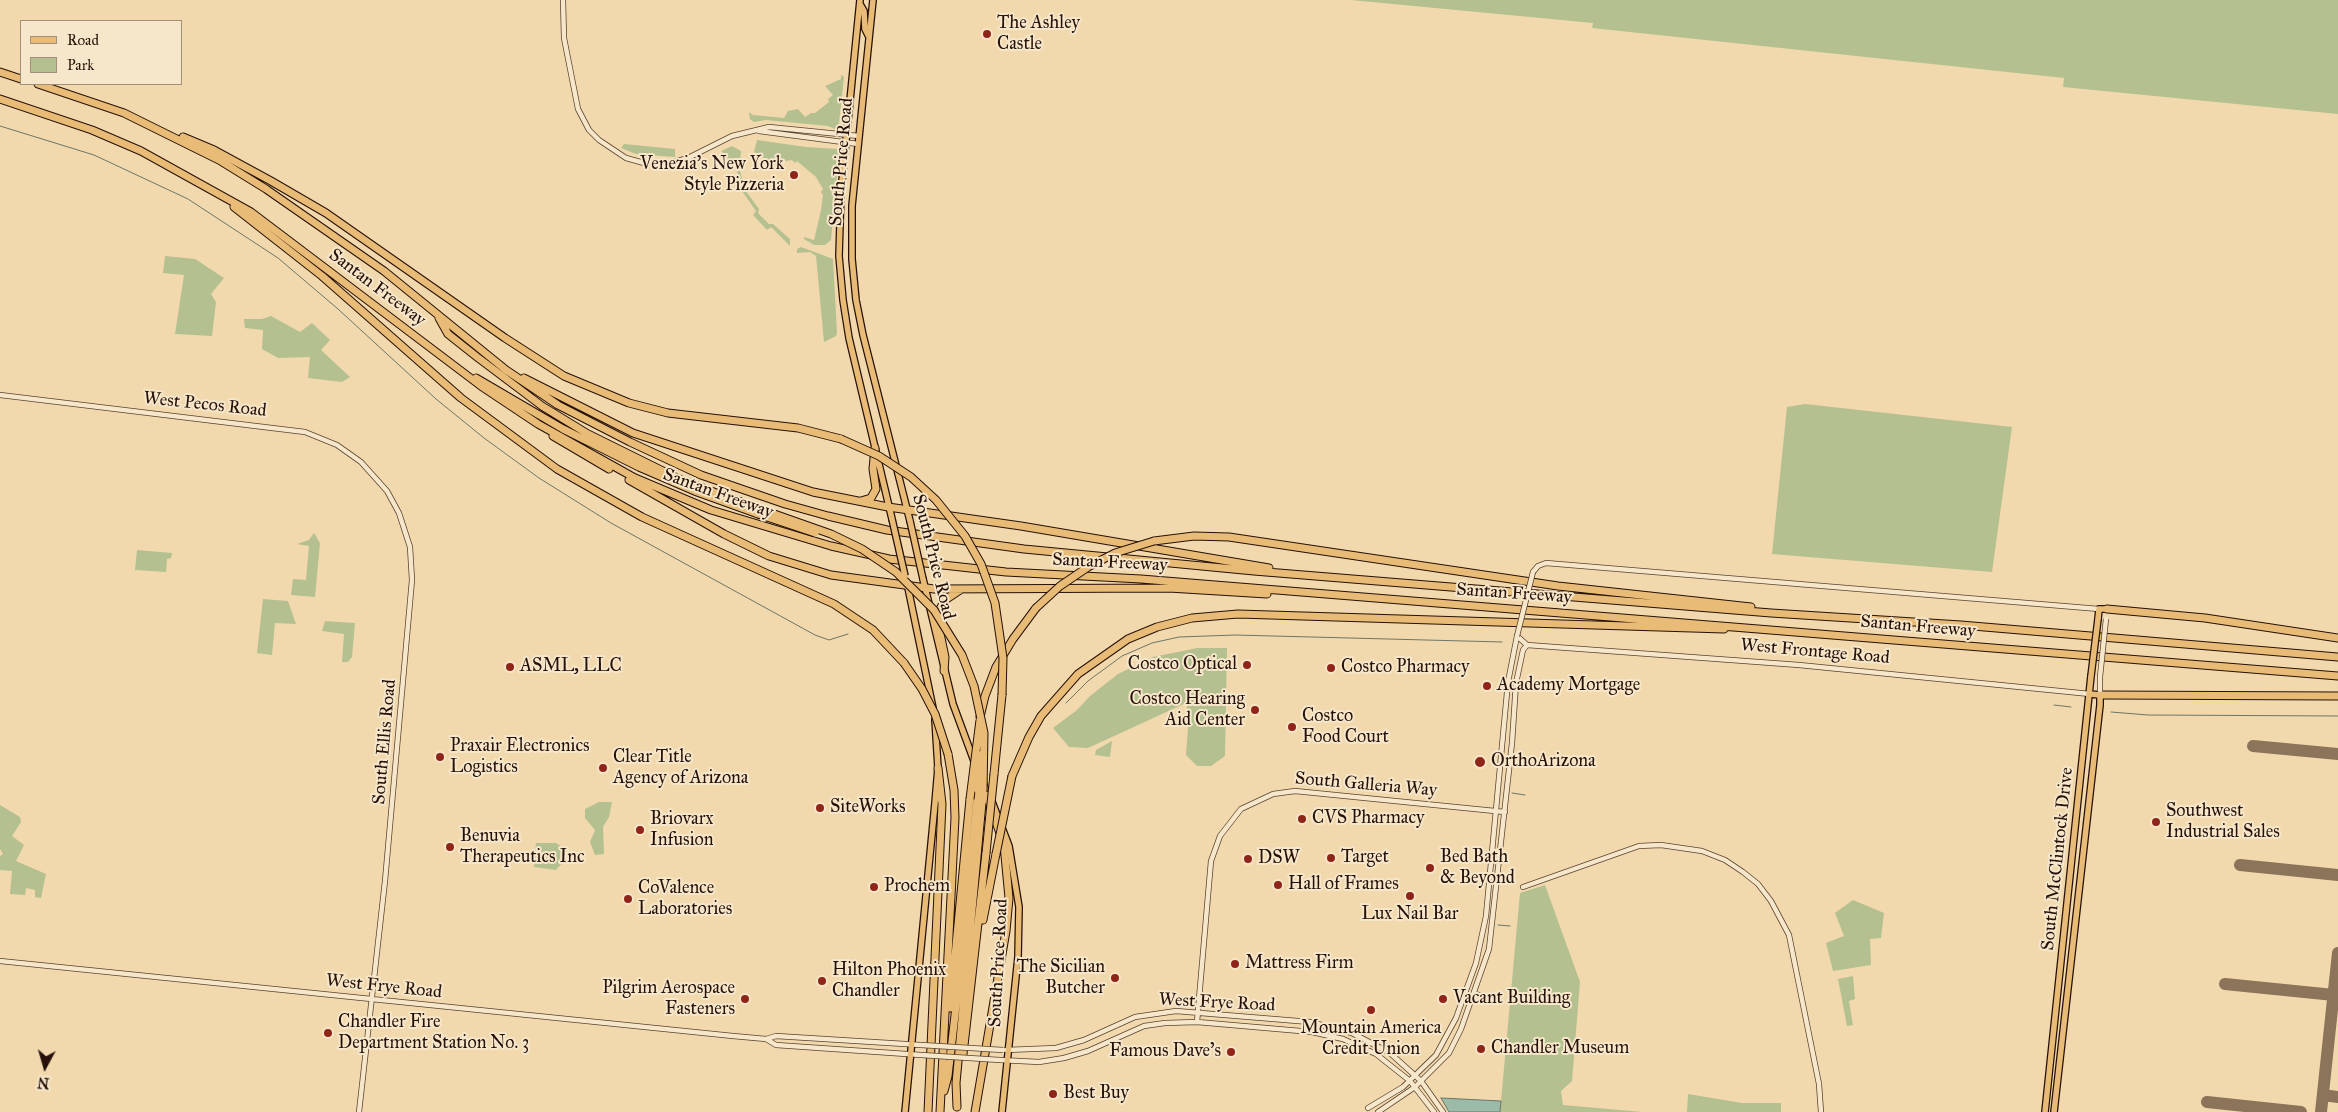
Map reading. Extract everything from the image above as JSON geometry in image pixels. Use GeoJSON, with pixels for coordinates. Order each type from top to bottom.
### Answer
{"type":"FeatureCollection","features":[{"type":"Feature","properties":{"kind":"highway"},"geometry":{"type":"LineString","coordinates":[[0,72],[20,79]]}},
{"type":"Feature","properties":{"kind":"highway","name":"Santan Freeway"},"geometry":{"type":"LineString","coordinates":[[41,85],[124,113],[219,160],[266,189],[384,271],[506,370],[558,405],[701,475],[777,502],[828,516],[923,536],[1024,549],[1761,612],[1838,616],[2338,657]]}},
{"type":"Feature","properties":{"kind":"highway","name":"Santan Freeway"},"geometry":{"type":"LineString","coordinates":[[0,99],[92,130],[141,151],[251,212],[456,367],[538,424],[635,478],[680,499],[793,536],[889,558],[1006,572],[1141,579],[2338,676]]}},
{"type":"Feature","properties":{"kind":"highway"},"geometry":{"type":"LineString","coordinates":[[124,113],[214,150],[326,213],[533,358],[571,380],[628,403],[668,413],[798,428],[841,438],[879,456],[911,477],[936,500],[965,536],[981,564],[995,603],[1002,642],[1002,695],[957,1109]]}},
{"type":"Feature","properties":{"kind":"highway"},"geometry":{"type":"LineString","coordinates":[[196,180],[285,246],[461,398],[544,460],[626,509],[841,608],[873,630],[904,663],[922,689],[935,714],[948,754],[954,790],[955,818],[940,1109]]}},
{"type":"Feature","properties":{"kind":"highway"},"geometry":{"type":"LineString","coordinates":[[438,316],[448,334],[524,393],[580,430],[665,473],[759,512]]}},
{"type":"Feature","properties":{"kind":"highway"},"geometry":{"type":"LineString","coordinates":[[456,367],[563,429],[632,464],[678,485],[759,512],[826,537],[861,553],[900,581],[926,607],[953,647],[970,688],[977,716],[980,746],[981,791],[956,1083],[957,1109]]}},
{"type":"Feature","properties":{"kind":"highway"},"geometry":{"type":"LineString","coordinates":[[506,370],[542,385],[610,422],[659,443],[789,485],[888,507],[1021,526],[1164,552],[1314,575]]}},
{"type":"Feature","properties":{"kind":"highway"},"geometry":{"type":"LineString","coordinates":[[538,424],[563,444],[724,534],[769,556],[818,572],[925,588],[1169,588],[1295,596],[1344,596]]}},
{"type":"Feature","properties":{"kind":"highway"},"geometry":{"type":"LineString","coordinates":[[855,501],[867,500],[876,489],[873,469],[874,448]]}},
{"type":"Feature","properties":{"kind":"highway"},"geometry":{"type":"LineString","coordinates":[[940,1109],[946,1071],[970,799],[980,718],[985,696],[996,667],[1013,639],[1036,608],[1060,586],[1093,564],[1127,549],[1154,541],[1194,536],[1229,537],[1595,591],[1838,616]]}},
{"type":"Feature","properties":{"kind":"highway"},"geometry":{"type":"LineString","coordinates":[[944,671],[946,657],[938,624],[940,609],[949,596],[963,589]]}},
{"type":"Feature","properties":{"kind":"highway"},"geometry":{"type":"LineString","coordinates":[[2107,610],[2205,618],[2338,638]]}},
{"type":"Feature","properties":{"kind":"highway"},"geometry":{"type":"LineString","coordinates":[[974,966],[1012,776],[1028,737],[1041,716],[1078,674],[1102,655],[1128,639],[1157,627],[1192,618],[1238,614],[1772,630]]}},
{"type":"Feature","properties":{"kind":"highway"},"geometry":{"type":"LineString","coordinates":[[2100,695],[2338,696]]}},
{"type":"Feature","properties":{"kind":"highway"},"geometry":{"type":"LineString","coordinates":[[928,1112],[942,804],[938,768]]}},
{"type":"Feature","properties":{"kind":"highway"},"geometry":{"type":"LineString","coordinates":[[975,1112],[1004,941],[1009,898],[1004,845],[980,774]]}},
{"type":"Feature","properties":{"kind":"highway"},"geometry":{"type":"LineString","coordinates":[[940,1109],[948,1076],[981,791]]}},
{"type":"Feature","properties":{"kind":"main road","name":"South Price Road"},"geometry":{"type":"LineString","coordinates":[[873,0],[858,136],[851,222],[855,293],[887,436],[910,521],[944,671],[961,729],[1004,830],[1019,896],[1019,941],[1006,1050],[1008,1060],[1002,1112]]}},
{"type":"Feature","properties":{"kind":"main road","name":"South Price Road"},"geometry":{"type":"LineString","coordinates":[[860,2],[839,219],[843,300],[852,353],[906,576],[931,692],[938,768],[905,1112]]}},
{"type":"Feature","properties":{"kind":"main road"},"geometry":{"type":"LineString","coordinates":[[860,2],[864,11],[864,29],[869,37]]}},
{"type":"Feature","properties":{"kind":"main road"},"geometry":{"type":"LineString","coordinates":[[2099,609],[2107,610]]}},
{"type":"Feature","properties":{"kind":"main road","name":"South McClintock Drive"},"geometry":{"type":"LineString","coordinates":[[2046,1112],[2099,609]]}},
{"type":"Feature","properties":{"kind":"main road","name":"West Frontage Road"},"geometry":{"type":"LineString","coordinates":[[2090,694],[2100,695]]}},
{"type":"Feature","properties":{"kind":"main road","name":"South McClintock Drive"},"geometry":{"type":"LineString","coordinates":[[2054,1112],[2100,695]]}},
{"type":"Feature","properties":{"kind":"street"},"geometry":{"type":"LineString","coordinates":[[562,0],[564,38],[578,109],[589,130],[611,150],[644,163],[671,163],[688,158],[732,136],[769,128],[858,136]]}},
{"type":"Feature","properties":{"kind":"street"},"geometry":{"type":"LineString","coordinates":[[758,130],[858,144]]}},
{"type":"Feature","properties":{"kind":"street","name":"West Pecos Road"},"geometry":{"type":"LineString","coordinates":[[0,395],[305,432],[325,440],[352,455],[376,477],[387,492]]}},
{"type":"Feature","properties":{"kind":"street","name":"South Ellis Road"},"geometry":{"type":"LineString","coordinates":[[359,1112],[393,802],[412,580],[412,558],[407,534],[400,513],[387,492]]}},
{"type":"Feature","properties":{"kind":"street"},"geometry":{"type":"LineString","coordinates":[[1368,1108],[1412,1084],[1419,1078],[1450,1034],[1476,963],[1484,932],[1508,682],[1533,572],[1543,564],[2099,609]]}},
{"type":"Feature","properties":{"kind":"street","name":"South McClintock Drive"},"geometry":{"type":"LineString","coordinates":[[2100,695],[2107,610]]}},
{"type":"Feature","properties":{"kind":"street"},"geometry":{"type":"LineString","coordinates":[[1378,1112],[1449,1053],[1455,1042],[1489,949],[1505,812],[1516,683],[1523,650],[1527,646],[1518,636]]}},
{"type":"Feature","properties":{"kind":"street","name":"West Frontage Road"},"geometry":{"type":"LineString","coordinates":[[1527,646],[1791,664],[2090,694]]}},
{"type":"Feature","properties":{"kind":"street","name":"South Galleria Way"},"geometry":{"type":"LineString","coordinates":[[1197,1022],[1213,856],[1224,829],[1241,809],[1273,794],[1295,792],[1505,812]]}},
{"type":"Feature","properties":{"kind":"street"},"geometry":{"type":"LineString","coordinates":[[1523,887],[1619,851],[1654,845],[1682,846],[1702,850],[1725,860],[1743,872],[1758,884],[1771,901],[1789,935],[1819,1084],[1821,1112]]}},
{"type":"Feature","properties":{"kind":"street","name":"West Frye Road"},"geometry":{"type":"LineString","coordinates":[[0,961],[766,1039],[776,1036],[1006,1050],[1043,1050],[1073,1044],[1135,1017],[1150,1013],[1198,1012],[1294,1020],[1335,1027],[1381,1048],[1419,1078],[1443,1112]]}},
{"type":"Feature","properties":{"kind":"street","name":"West Frye Road"},"geometry":{"type":"LineString","coordinates":[[766,1039],[776,1045],[1039,1062],[1064,1058],[1088,1051],[1144,1026],[1164,1023],[1197,1022],[1304,1031],[1336,1037],[1376,1054],[1412,1084],[1434,1112]]}},
{"type":"Feature","properties":{"kind":"street"},"geometry":{"type":"LineString","coordinates":[[850,1041],[850,1049]]}},
{"type":"Feature","properties":{"kind":"green space"},"geometry":{"type":"Polygon","coordinates":[[[1351,0],[2338,0],[2338,114],[2063,87],[2064,78],[1592,28],[1593,23],[1351,0]]]}},
{"type":"Feature","properties":{"kind":"green space"},"geometry":{"type":"Polygon","coordinates":[[[841,75],[844,77],[839,124],[835,129],[828,126],[766,120],[754,122],[750,119],[749,112],[753,115],[784,118],[788,111],[798,109],[805,117],[815,113],[829,102],[828,99],[833,95],[825,86],[841,79],[841,75]]]}},
{"type":"Feature","properties":{"kind":"green space"},"geometry":{"type":"Polygon","coordinates":[[[757,140],[837,149],[839,153],[831,240],[825,245],[814,245],[804,239],[804,237],[814,240],[821,210],[823,195],[821,192],[823,189],[816,177],[797,161],[795,163],[792,160],[772,163],[771,159],[765,161],[762,156],[754,152],[757,140]]]}},
{"type":"Feature","properties":{"kind":"green space"},"geometry":{"type":"Polygon","coordinates":[[[624,144],[675,149],[675,157],[636,154],[621,148],[624,144]]]}},
{"type":"Feature","properties":{"kind":"green space"},"geometry":{"type":"Polygon","coordinates":[[[732,146],[741,151],[740,163],[732,162],[721,151],[732,146]]]}},
{"type":"Feature","properties":{"kind":"green space"},"geometry":{"type":"Polygon","coordinates":[[[737,170],[740,171],[745,190],[759,209],[758,213],[769,224],[773,224],[790,239],[790,246],[771,227],[767,230],[753,215],[756,211],[742,191],[737,170]]]}},
{"type":"Feature","properties":{"kind":"green space"},"geometry":{"type":"Polygon","coordinates":[[[801,247],[833,259],[837,333],[836,336],[824,342],[816,256],[810,252],[797,253],[797,249],[801,247]]]}},
{"type":"Feature","properties":{"kind":"green space"},"geometry":{"type":"Polygon","coordinates":[[[165,256],[195,259],[224,278],[211,294],[216,302],[212,336],[175,334],[184,275],[163,273],[165,256]]]}},
{"type":"Feature","properties":{"kind":"green space"},"geometry":{"type":"Polygon","coordinates":[[[271,316],[300,332],[312,323],[330,340],[321,350],[350,377],[342,382],[308,378],[310,357],[278,358],[262,349],[263,330],[245,328],[244,319],[262,319],[271,316]]]}},
{"type":"Feature","properties":{"kind":"green space"},"geometry":{"type":"Polygon","coordinates":[[[1805,404],[2012,427],[1992,572],[1772,554],[1787,407],[1805,404]]]}},
{"type":"Feature","properties":{"kind":"green space"},"geometry":{"type":"Polygon","coordinates":[[[314,533],[320,543],[315,597],[291,595],[293,579],[306,580],[309,546],[297,544],[309,540],[314,533]]]}},
{"type":"Feature","properties":{"kind":"green space"},"geometry":{"type":"Polygon","coordinates":[[[137,550],[172,553],[171,558],[167,559],[166,572],[135,570],[137,550]]]}},
{"type":"Feature","properties":{"kind":"green space"},"geometry":{"type":"Polygon","coordinates":[[[263,599],[288,601],[296,624],[275,623],[272,655],[257,653],[263,599]]]}},
{"type":"Feature","properties":{"kind":"green space"},"geometry":{"type":"Polygon","coordinates":[[[325,621],[355,623],[352,657],[348,662],[342,662],[344,634],[322,631],[325,621]]]}},
{"type":"Feature","properties":{"kind":"green space"},"geometry":{"type":"Polygon","coordinates":[[[1197,648],[1227,648],[1225,756],[1211,766],[1197,766],[1186,755],[1189,715],[1186,703],[1088,748],[1069,747],[1053,728],[1118,674],[1153,657],[1197,648]]]}},
{"type":"Feature","properties":{"kind":"green space"},"geometry":{"type":"Polygon","coordinates":[[[1112,741],[1110,757],[1095,755],[1096,750],[1112,741]]]}},
{"type":"Feature","properties":{"kind":"green space"},"geometry":{"type":"Polygon","coordinates":[[[599,802],[612,802],[609,817],[603,827],[604,854],[595,855],[590,842],[595,830],[585,818],[585,809],[599,802]]]}},
{"type":"Feature","properties":{"kind":"green space"},"geometry":{"type":"Polygon","coordinates":[[[0,805],[20,817],[21,822],[12,836],[24,845],[16,861],[46,874],[41,898],[35,897],[35,890],[26,888],[25,895],[10,894],[12,871],[0,870],[0,856],[3,854],[0,849],[0,805]]]}},
{"type":"Feature","properties":{"kind":"green space"},"geometry":{"type":"Polygon","coordinates":[[[536,843],[556,843],[564,848],[563,862],[556,870],[534,867],[536,843]]]}},
{"type":"Feature","properties":{"kind":"green space"},"geometry":{"type":"Polygon","coordinates":[[[1545,885],[1580,982],[1572,1081],[1561,1091],[1563,1105],[1643,1112],[1500,1112],[1520,893],[1545,885]]]}},
{"type":"Feature","properties":{"kind":"green space"},"geometry":{"type":"Polygon","coordinates":[[[1853,900],[1884,913],[1881,938],[1870,939],[1871,965],[1833,971],[1826,943],[1844,936],[1835,913],[1853,900]]]}},
{"type":"Feature","properties":{"kind":"green space"},"geometry":{"type":"Polygon","coordinates":[[[1853,976],[1855,999],[1849,1001],[1853,1025],[1847,1026],[1838,979],[1853,976]]]}},
{"type":"Feature","properties":{"kind":"green space"},"geometry":{"type":"Polygon","coordinates":[[[1688,1094],[1742,1103],[1781,1103],[1781,1112],[1687,1112],[1688,1094]]]}},
{"type":"Feature","properties":{"kind":"shaded area"},"geometry":{"type":"Polygon","coordinates":[[[1441,1098],[1501,1101],[1500,1112],[1449,1112],[1441,1098]]]}},
{"type":"Feature","properties":{"kind":"waterway"},"geometry":{"type":"LineString","coordinates":[[0,126],[94,155],[188,199],[278,258],[338,309],[436,399],[484,438],[539,478],[611,523],[815,635],[829,640],[848,634]]}},
{"type":"Feature","properties":{"kind":"waterway"},"geometry":{"type":"LineString","coordinates":[[1066,703],[1088,681],[1122,656],[1152,643],[1179,637],[1235,635],[1502,642]]}},
{"type":"Feature","properties":{"kind":"waterway"},"geometry":{"type":"LineString","coordinates":[[2054,705],[2071,707]]}},
{"type":"Feature","properties":{"kind":"waterway"},"geometry":{"type":"LineString","coordinates":[[2111,712],[2148,715],[2338,716]]}},
{"type":"Feature","properties":{"kind":"waterway"},"geometry":{"type":"LineString","coordinates":[[1512,793],[1525,795]]}},
{"type":"Feature","properties":{"kind":"waterway"},"geometry":{"type":"LineString","coordinates":[[1498,925],[1510,926]]}},
{"type":"Feature","properties":{"kind":"waterway"},"geometry":{"type":"LineString","coordinates":[[1478,992],[1493,998]]}},
{"type":"Feature","properties":{"kind":"taxiway"},"geometry":{"type":"LineString","coordinates":[[2253,746],[2338,754]]}},
{"type":"Feature","properties":{"kind":"taxiway"},"geometry":{"type":"LineString","coordinates":[[2240,865],[2338,875]]}},
{"type":"Feature","properties":{"kind":"taxiway"},"geometry":{"type":"LineString","coordinates":[[2321,1112],[2338,953]]}},
{"type":"Feature","properties":{"kind":"taxiway"},"geometry":{"type":"LineString","coordinates":[[2225,984],[2334,995]]}},
{"type":"Feature","properties":{"kind":"taxiway"},"geometry":{"type":"LineString","coordinates":[[2323,1095],[2338,1097]]}},
{"type":"Feature","properties":{"kind":"taxiway"},"geometry":{"type":"LineString","coordinates":[[2207,1102],[2301,1112]]}},
{"type":"Feature","properties":{"kind":"place","name":"The Ashley Castle"},"geometry":{"type":"Point","coordinates":[987,34]}},
{"type":"Feature","properties":{"kind":"place","name":"Venezia's New York Style Pizzeria"},"geometry":{"type":"Point","coordinates":[794,175]}},
{"type":"Feature","properties":{"kind":"place","name":"Costco Optical"},"geometry":{"type":"Point","coordinates":[1247,665]}},
{"type":"Feature","properties":{"kind":"place","name":"ASML, LLC"},"geometry":{"type":"Point","coordinates":[510,667]}},
{"type":"Feature","properties":{"kind":"place","name":"Costco Pharmacy"},"geometry":{"type":"Point","coordinates":[1331,668]}},
{"type":"Feature","properties":{"kind":"place","name":"Academy Mortgage"},"geometry":{"type":"Point","coordinates":[1487,686]}},
{"type":"Feature","properties":{"kind":"place","name":"Costco Hearing Aid Center"},"geometry":{"type":"Point","coordinates":[1255,710]}},
{"type":"Feature","properties":{"kind":"place","name":"Costco Food Court"},"geometry":{"type":"Point","coordinates":[1292,727]}},
{"type":"Feature","properties":{"kind":"place","name":"Praxair Electronics Logistics"},"geometry":{"type":"Point","coordinates":[440,757]}},
{"type":"Feature","properties":{"kind":"place","name":"OrthoArizona"},"geometry":{"type":"Point","coordinates":[1480,762]}},
{"type":"Feature","properties":{"kind":"place","name":"Clear Title Agency of Arizona"},"geometry":{"type":"Point","coordinates":[603,768]}},
{"type":"Feature","properties":{"kind":"place","name":"SiteWorks"},"geometry":{"type":"Point","coordinates":[820,808]}},
{"type":"Feature","properties":{"kind":"place","name":"CVS Pharmacy"},"geometry":{"type":"Point","coordinates":[1302,819]}},
{"type":"Feature","properties":{"kind":"place","name":"Southwest Industrial Sales"},"geometry":{"type":"Point","coordinates":[2156,822]}},
{"type":"Feature","properties":{"kind":"place","name":"Briovarx Infusion"},"geometry":{"type":"Point","coordinates":[640,830]}},
{"type":"Feature","properties":{"kind":"place","name":"Benuvia Therapeutics Inc"},"geometry":{"type":"Point","coordinates":[450,847]}},
{"type":"Feature","properties":{"kind":"place","name":"Target"},"geometry":{"type":"Point","coordinates":[1331,858]}},
{"type":"Feature","properties":{"kind":"place","name":"DSW"},"geometry":{"type":"Point","coordinates":[1248,859]}},
{"type":"Feature","properties":{"kind":"place","name":"Bed Bath & Beyond"},"geometry":{"type":"Point","coordinates":[1430,868]}},
{"type":"Feature","properties":{"kind":"place","name":"Hall of Frames"},"geometry":{"type":"Point","coordinates":[1278,885]}},
{"type":"Feature","properties":{"kind":"place","name":"Prochem"},"geometry":{"type":"Point","coordinates":[874,887]}},
{"type":"Feature","properties":{"kind":"place","name":"Lux Nail Bar"},"geometry":{"type":"Point","coordinates":[1410,896]}},
{"type":"Feature","properties":{"kind":"place","name":"CoValence Laboratories"},"geometry":{"type":"Point","coordinates":[628,899]}},
{"type":"Feature","properties":{"kind":"place","name":"Mattress Firm"},"geometry":{"type":"Point","coordinates":[1235,964]}},
{"type":"Feature","properties":{"kind":"place","name":"The Sicilian Butcher"},"geometry":{"type":"Point","coordinates":[1115,978]}},
{"type":"Feature","properties":{"kind":"place","name":"Hilton Phoenix Chandler"},"geometry":{"type":"Point","coordinates":[822,981]}},
{"type":"Feature","properties":{"kind":"place","name":"Pilgrim Aerospace Fasteners"},"geometry":{"type":"Point","coordinates":[745,999]}},
{"type":"Feature","properties":{"kind":"place","name":"Vacant Building"},"geometry":{"type":"Point","coordinates":[1443,999]}},
{"type":"Feature","properties":{"kind":"place","name":"Mountain America Credit Union"},"geometry":{"type":"Point","coordinates":[1371,1010]}},
{"type":"Feature","properties":{"kind":"place","name":"Chandler Fire Department Station No. 3"},"geometry":{"type":"Point","coordinates":[328,1033]}},
{"type":"Feature","properties":{"kind":"place","name":"Chandler Museum"},"geometry":{"type":"Point","coordinates":[1481,1049]}},
{"type":"Feature","properties":{"kind":"place","name":"Famous Dave's"},"geometry":{"type":"Point","coordinates":[1231,1052]}},
{"type":"Feature","properties":{"kind":"place","name":"Best Buy"},"geometry":{"type":"Point","coordinates":[1053,1094]}}]}
